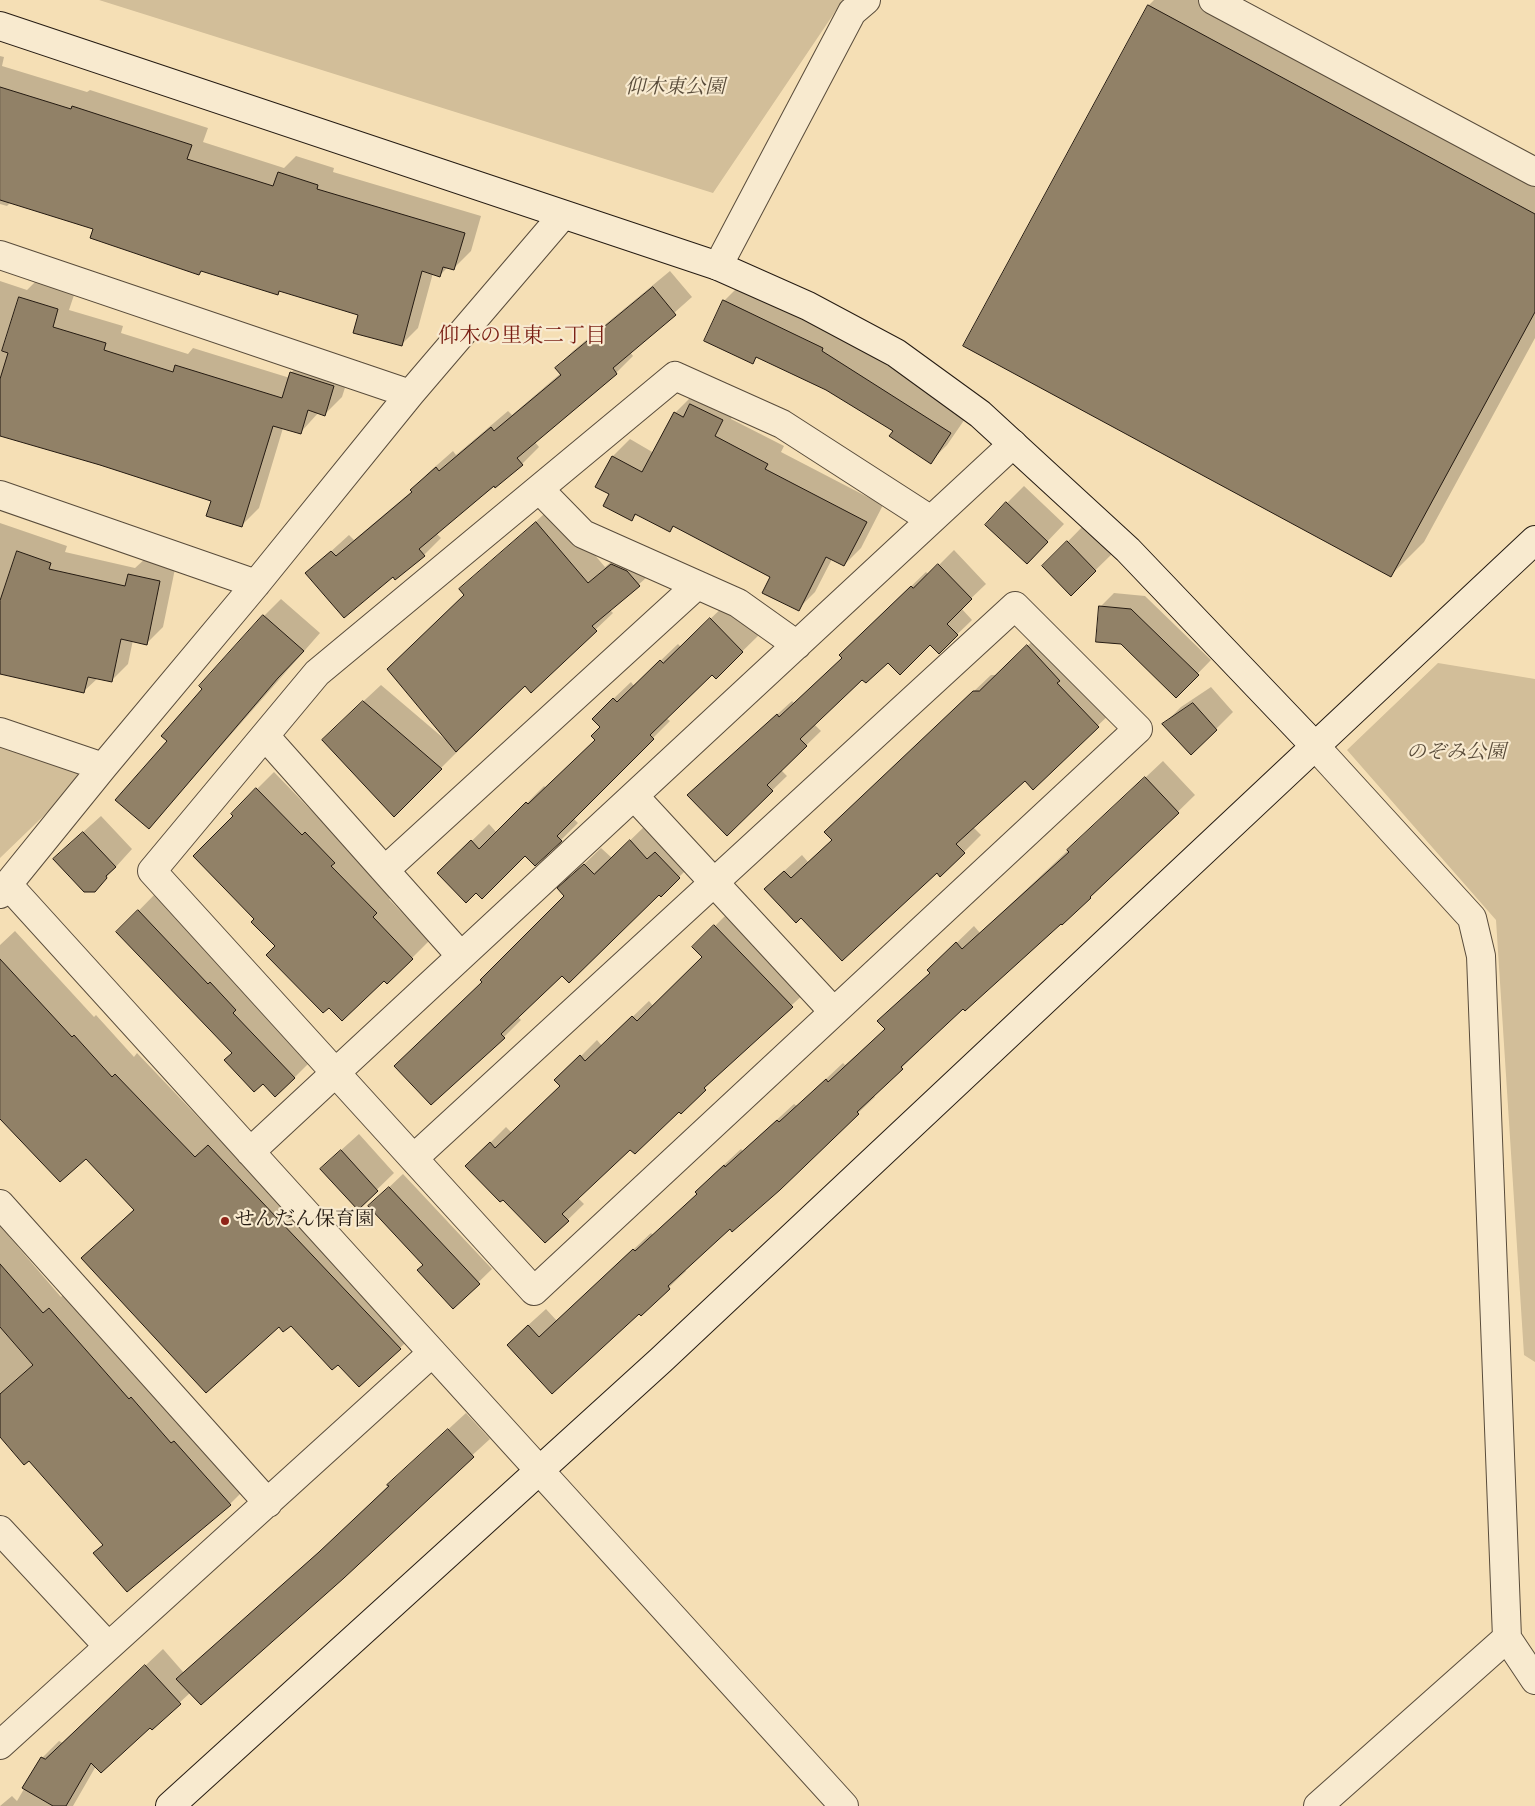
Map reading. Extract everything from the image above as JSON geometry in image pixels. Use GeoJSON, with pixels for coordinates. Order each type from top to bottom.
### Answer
{"type":"FeatureCollection","features":[{"type":"Feature","properties":{"kind":"street"},"geometry":{"type":"LineString","coordinates":[[718,266],[852,12],[866,0]]}},
{"type":"Feature","properties":{"kind":"street"},"geometry":{"type":"LineString","coordinates":[[1213,0],[1535,172]]}},
{"type":"Feature","properties":{"kind":"street"},"geometry":{"type":"LineString","coordinates":[[0,26],[563,216],[718,266],[808,306],[896,353],[980,414],[1128,550],[1315,746],[1472,918],[1481,956],[1507,1638],[1535,1680]]}},
{"type":"Feature","properties":{"kind":"street"},"geometry":{"type":"LineString","coordinates":[[563,216],[410,394],[256,584],[102,767],[4,890],[250,1152],[844,1806]]}},
{"type":"Feature","properties":{"kind":"street"},"geometry":{"type":"LineString","coordinates":[[0,255],[410,394]]}},
{"type":"Feature","properties":{"kind":"street"},"geometry":{"type":"LineString","coordinates":[[414,1158],[1015,606],[1138,728],[534,1290],[152,871],[317,673],[675,376],[782,424],[931,520]]}},
{"type":"Feature","properties":{"kind":"street"},"geometry":{"type":"LineString","coordinates":[[250,1152],[1013,444]]}},
{"type":"Feature","properties":{"kind":"street"},"geometry":{"type":"LineString","coordinates":[[539,489],[583,534],[696,586],[738,602],[796,645]]}},
{"type":"Feature","properties":{"kind":"street"},"geometry":{"type":"LineString","coordinates":[[0,495],[256,584]]}},
{"type":"Feature","properties":{"kind":"street"},"geometry":{"type":"LineString","coordinates":[[170,1806],[538,1469],[661,1360],[1535,540]]}},
{"type":"Feature","properties":{"kind":"street"},"geometry":{"type":"LineString","coordinates":[[385,870],[696,586]]}},
{"type":"Feature","properties":{"kind":"street"},"geometry":{"type":"LineString","coordinates":[[0,732],[102,767]]}},
{"type":"Feature","properties":{"kind":"street"},"geometry":{"type":"LineString","coordinates":[[265,736],[461,956]]}},
{"type":"Feature","properties":{"kind":"street"},"geometry":{"type":"LineString","coordinates":[[634,796],[833,1012]]}},
{"type":"Feature","properties":{"kind":"street"},"geometry":{"type":"LineString","coordinates":[[0,1204],[268,1503]]}},
{"type":"Feature","properties":{"kind":"street"},"geometry":{"type":"LineString","coordinates":[[0,1744],[432,1353]]}},
{"type":"Feature","properties":{"kind":"street"},"geometry":{"type":"LineString","coordinates":[[0,1530],[108,1646]]}},
{"type":"Feature","properties":{"kind":"street"},"geometry":{"type":"LineString","coordinates":[[1318,1806],[1507,1638]]}},
{"type":"Feature","properties":{"kind":"green space","name":"仰木東公園"},"geometry":{"type":"Polygon","coordinates":[[[99,0],[843,0],[713,193],[99,0]]]}},
{"type":"Feature","properties":{"kind":"green space","name":"のぞみ公園"},"geometry":{"type":"Polygon","coordinates":[[[1438,663],[1535,679],[1535,1362],[1524,1355],[1496,920],[1347,750],[1438,663]]]}},
{"type":"Feature","properties":{"kind":"green space"},"geometry":{"type":"Polygon","coordinates":[[[0,746],[86,775],[0,858],[0,746]]]}},
{"type":"Feature","properties":{"kind":"building"},"geometry":{"type":"Polygon","coordinates":[[[1148,5],[1535,214],[1535,312],[1391,577],[963,346],[1148,5]]]}},
{"type":"Feature","properties":{"kind":"building"},"geometry":{"type":"Polygon","coordinates":[[[0,87],[71,109],[72,106],[192,145],[187,159],[273,186],[278,172],[318,185],[317,189],[465,233],[454,270],[443,267],[440,277],[422,271],[402,346],[353,333],[358,315],[279,291],[278,295],[201,271],[199,275],[90,238],[93,229],[0,200],[0,87]]]}},
{"type":"Feature","properties":{"kind":"building"},"geometry":{"type":"Polygon","coordinates":[[[653,287],[676,315],[613,368],[617,374],[517,458],[523,465],[495,488],[494,486],[419,549],[425,556],[395,580],[393,577],[344,618],[305,573],[331,551],[336,556],[412,492],[410,490],[436,467],[439,471],[491,427],[494,431],[561,375],[555,368],[653,287]]]}},
{"type":"Feature","properties":{"kind":"building"},"geometry":{"type":"Polygon","coordinates":[[[19,297],[58,309],[53,327],[106,343],[104,350],[173,372],[175,365],[282,398],[290,372],[334,386],[325,416],[308,410],[301,434],[273,426],[242,527],[206,516],[211,501],[100,465],[0,436],[0,379],[8,353],[2,351],[19,297]]]}},
{"type":"Feature","properties":{"kind":"building"},"geometry":{"type":"Polygon","coordinates":[[[723,300],[823,348],[822,351],[951,433],[931,464],[889,436],[893,431],[826,390],[756,357],[753,364],[704,341],[723,300]]]}},
{"type":"Feature","properties":{"kind":"building"},"geometry":{"type":"Polygon","coordinates":[[[690,404],[723,420],[715,436],[768,464],[765,469],[867,522],[844,566],[826,557],[799,611],[762,593],[770,577],[673,526],[670,532],[635,514],[632,521],[603,506],[609,494],[595,487],[612,456],[642,472],[674,412],[683,417],[690,404]]]}},
{"type":"Feature","properties":{"kind":"building"},"geometry":{"type":"Polygon","coordinates":[[[1006,502],[1048,542],[1027,564],[985,525],[1006,502]]]}},
{"type":"Feature","properties":{"kind":"building"},"geometry":{"type":"Polygon","coordinates":[[[536,522],[588,583],[611,564],[627,571],[640,586],[592,626],[597,631],[531,693],[525,686],[456,752],[387,669],[464,595],[459,589],[536,522]]]}},
{"type":"Feature","properties":{"kind":"building"},"geometry":{"type":"Polygon","coordinates":[[[1067,541],[1096,571],[1071,596],[1042,566],[1067,541]]]}},
{"type":"Feature","properties":{"kind":"building"},"geometry":{"type":"Polygon","coordinates":[[[17,551],[51,563],[49,569],[125,586],[128,574],[160,581],[147,645],[121,639],[112,682],[88,677],[84,693],[0,674],[0,601],[17,551]]]}},
{"type":"Feature","properties":{"kind":"building"},"geometry":{"type":"Polygon","coordinates":[[[938,564],[972,599],[947,624],[958,635],[939,654],[930,645],[900,675],[888,663],[866,683],[862,680],[800,739],[807,746],[767,785],[773,791],[727,836],[687,795],[777,714],[779,717],[842,658],[839,655],[911,586],[913,588],[938,564]]]}},
{"type":"Feature","properties":{"kind":"building"},"geometry":{"type":"Polygon","coordinates":[[[1099,606],[1131,609],[1199,675],[1176,698],[1121,644],[1096,642],[1099,606]]]}},
{"type":"Feature","properties":{"kind":"building"},"geometry":{"type":"Polygon","coordinates":[[[263,615],[304,651],[278,678],[149,829],[115,800],[167,741],[161,736],[202,689],[199,686],[263,615]]]}},
{"type":"Feature","properties":{"kind":"building"},"geometry":{"type":"Polygon","coordinates":[[[710,618],[743,652],[716,679],[712,675],[650,735],[654,739],[557,836],[562,841],[535,866],[525,856],[482,899],[476,893],[466,903],[437,873],[471,840],[479,849],[526,802],[528,804],[595,740],[591,736],[600,727],[592,719],[613,698],[617,702],[660,660],[663,663],[710,618]]]}},
{"type":"Feature","properties":{"kind":"building"},"geometry":{"type":"Polygon","coordinates":[[[1027,645],[1060,681],[1057,683],[1099,727],[1033,790],[1025,781],[956,844],[965,853],[940,877],[937,873],[842,961],[801,918],[796,923],[764,889],[784,871],[791,878],[832,840],[824,832],[973,691],[979,691],[1027,645]]]}},
{"type":"Feature","properties":{"kind":"building"},"geometry":{"type":"Polygon","coordinates":[[[363,701],[442,769],[394,817],[322,740],[363,701]]]}},
{"type":"Feature","properties":{"kind":"building"},"geometry":{"type":"Polygon","coordinates":[[[1193,703],[1217,730],[1191,755],[1162,724],[1193,703]]]}},
{"type":"Feature","properties":{"kind":"building"},"geometry":{"type":"Polygon","coordinates":[[[1145,777],[1179,813],[1062,925],[965,1011],[963,1009],[901,1067],[903,1069],[857,1112],[859,1114],[780,1190],[732,1232],[730,1229],[668,1286],[670,1289],[641,1316],[639,1314],[552,1394],[507,1345],[528,1325],[539,1337],[633,1249],[635,1251],[697,1194],[695,1192],[724,1165],[725,1167],[777,1120],[779,1122],[826,1079],[828,1082],[885,1029],[877,1021],[930,973],[927,970],[956,942],[962,949],[1069,852],[1067,850],[1145,777]]]}},
{"type":"Feature","properties":{"kind":"building"},"geometry":{"type":"Polygon","coordinates":[[[256,788],[302,835],[305,832],[335,863],[331,866],[377,913],[373,917],[413,959],[387,984],[384,981],[342,1021],[329,1008],[323,1013],[266,955],[275,946],[251,922],[254,919],[193,856],[233,816],[231,814],[256,788]]]}},
{"type":"Feature","properties":{"kind":"building"},"geometry":{"type":"Polygon","coordinates":[[[83,832],[116,867],[106,876],[107,878],[95,892],[84,892],[53,859],[83,832]]]}},
{"type":"Feature","properties":{"kind":"building"},"geometry":{"type":"Polygon","coordinates":[[[630,840],[647,859],[655,852],[680,878],[661,897],[659,895],[569,983],[562,976],[501,1034],[505,1038],[431,1105],[394,1066],[482,982],[480,980],[564,896],[557,888],[584,864],[594,874],[630,840]]]}},
{"type":"Feature","properties":{"kind":"building"},"geometry":{"type":"Polygon","coordinates":[[[138,910],[208,984],[210,982],[236,1010],[233,1013],[295,1078],[275,1097],[263,1084],[254,1092],[224,1060],[232,1053],[116,932],[138,910]]]}},
{"type":"Feature","properties":{"kind":"building"},"geometry":{"type":"Polygon","coordinates":[[[714,925],[793,1007],[704,1088],[706,1090],[681,1114],[679,1112],[635,1154],[630,1150],[562,1214],[569,1221],[545,1243],[503,1200],[500,1202],[465,1166],[490,1142],[495,1148],[560,1086],[554,1080],[580,1055],[585,1061],[632,1016],[637,1021],[702,957],[692,947],[714,925]]]}},
{"type":"Feature","properties":{"kind":"building"},"geometry":{"type":"Polygon","coordinates":[[[0,959],[72,1037],[74,1035],[112,1077],[115,1074],[195,1157],[208,1145],[401,1349],[359,1387],[338,1365],[332,1370],[291,1326],[283,1332],[279,1327],[206,1393],[81,1258],[134,1210],[86,1159],[60,1182],[0,1119],[0,959]]]}},
{"type":"Feature","properties":{"kind":"building"},"geometry":{"type":"Polygon","coordinates":[[[341,1150],[378,1191],[358,1210],[320,1169],[341,1150]]]}},
{"type":"Feature","properties":{"kind":"building"},"geometry":{"type":"Polygon","coordinates":[[[389,1187],[480,1284],[453,1309],[417,1270],[423,1265],[368,1206],[389,1187]]]}},
{"type":"Feature","properties":{"kind":"building"},"geometry":{"type":"Polygon","coordinates":[[[0,1264],[43,1313],[49,1308],[129,1399],[131,1397],[171,1443],[174,1441],[231,1505],[127,1592],[93,1553],[103,1545],[29,1461],[24,1465],[0,1437],[0,1394],[33,1365],[0,1327],[0,1264]]]}},
{"type":"Feature","properties":{"kind":"building"},"geometry":{"type":"Polygon","coordinates":[[[448,1429],[474,1457],[344,1578],[201,1705],[176,1679],[319,1552],[389,1486],[387,1485],[448,1429]]]}},
{"type":"Feature","properties":{"kind":"building"},"geometry":{"type":"Polygon","coordinates":[[[145,1665],[181,1704],[152,1730],[150,1728],[101,1773],[91,1763],[66,1806],[53,1806],[22,1788],[41,1757],[45,1759],[145,1665]]]}},
{"type":"Feature","properties":{"kind":"place","name":"せんだん保育園"},"geometry":{"type":"Point","coordinates":[225,1221]}},
{"type":"Feature","properties":{"kind":"district","name":"仰木の里東二丁目"},"geometry":{"type":"Point","coordinates":[522,338]}}]}
